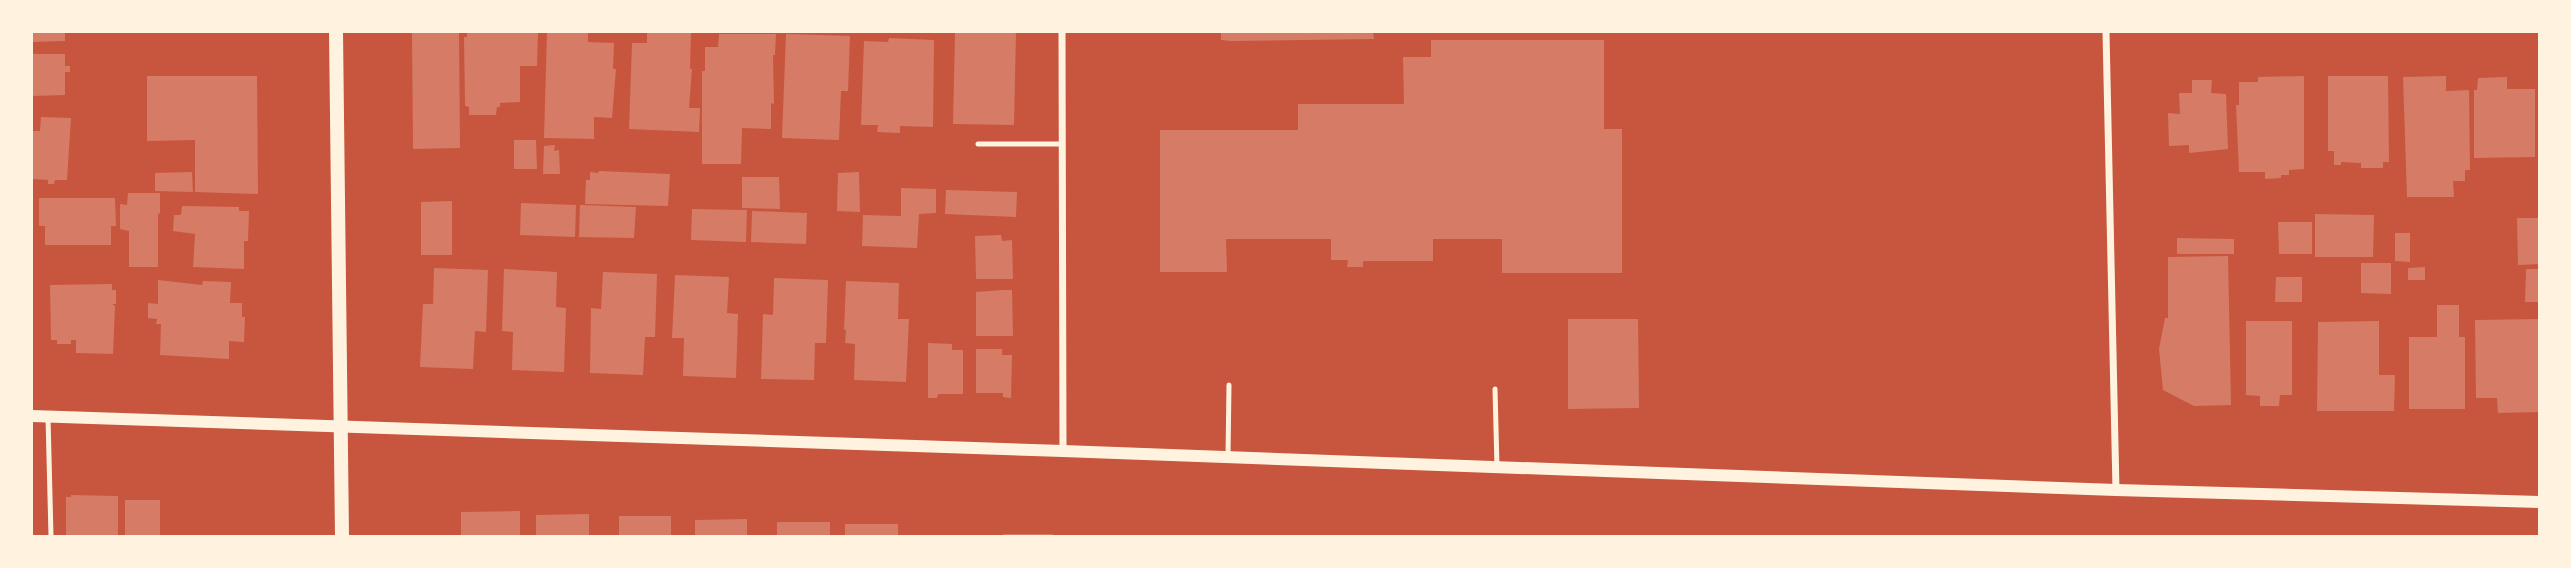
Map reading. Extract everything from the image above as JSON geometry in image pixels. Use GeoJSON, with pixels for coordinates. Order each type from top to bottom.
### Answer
{"type":"FeatureCollection","features":[{"type":"Feature","properties":{"kind":"main road"},"geometry":{"type":"LineString","coordinates":[[336,32],[342,537]]}},
{"type":"Feature","properties":{"kind":"street"},"geometry":{"type":"LineString","coordinates":[[1062,32],[1063,451]]}},
{"type":"Feature","properties":{"kind":"street"},"geometry":{"type":"LineString","coordinates":[[2106,32],[2116,490]]}},
{"type":"Feature","properties":{"kind":"street"},"geometry":{"type":"LineString","coordinates":[[32,416],[2116,490],[2539,502]]}},
{"type":"Feature","properties":{"kind":"lane"},"geometry":{"type":"LineString","coordinates":[[978,144],[1062,144]]}},
{"type":"Feature","properties":{"kind":"lane"},"geometry":{"type":"LineString","coordinates":[[1228,385],[1228,457]]}},
{"type":"Feature","properties":{"kind":"lane"},"geometry":{"type":"LineString","coordinates":[[1494,389],[1497,467]]}},
{"type":"Feature","properties":{"kind":"lane"},"geometry":{"type":"LineString","coordinates":[[48,417],[51,537]]}},
{"type":"Feature","properties":{"kind":"building"},"geometry":{"type":"Polygon","coordinates":[[[32,32],[65,32],[65,41],[32,42],[32,32]]]}},
{"type":"Feature","properties":{"kind":"building"},"geometry":{"type":"Polygon","coordinates":[[[412,32],[459,32],[460,148],[413,149],[412,32]]]}},
{"type":"Feature","properties":{"kind":"building"},"geometry":{"type":"Polygon","coordinates":[[[467,32],[538,32],[537,66],[520,66],[520,102],[500,103],[496,115],[469,115],[469,107],[465,106],[464,37],[467,37],[467,32]]]}},
{"type":"Feature","properties":{"kind":"building"},"geometry":{"type":"Polygon","coordinates":[[[547,32],[588,32],[588,42],[614,43],[613,69],[616,69],[612,118],[594,117],[594,139],[544,138],[547,32]]]}},
{"type":"Feature","properties":{"kind":"building"},"geometry":{"type":"Polygon","coordinates":[[[647,32],[691,32],[689,108],[700,108],[699,132],[629,129],[632,43],[647,43],[647,32]]]}},
{"type":"Feature","properties":{"kind":"building"},"geometry":{"type":"Polygon","coordinates":[[[955,32],[1016,32],[1014,125],[953,124],[955,32]]]}},
{"type":"Feature","properties":{"kind":"building"},"geometry":{"type":"Polygon","coordinates":[[[1221,32],[1373,32],[1374,39],[1231,41],[1221,40],[1221,32]]]}},
{"type":"Feature","properties":{"kind":"building"},"geometry":{"type":"Polygon","coordinates":[[[719,34],[776,34],[771,129],[742,128],[741,164],[702,164],[702,71],[705,71],[705,47],[718,47],[719,34]]]}},
{"type":"Feature","properties":{"kind":"building"},"geometry":{"type":"Polygon","coordinates":[[[786,34],[850,36],[848,91],[841,91],[839,140],[782,138],[786,34]]]}},
{"type":"Feature","properties":{"kind":"building"},"geometry":{"type":"Polygon","coordinates":[[[889,38],[934,40],[933,127],[900,126],[900,133],[877,132],[878,125],[861,125],[864,41],[888,42],[889,38]]]}},
{"type":"Feature","properties":{"kind":"building"},"geometry":{"type":"Polygon","coordinates":[[[1431,40],[1604,40],[1604,129],[1622,129],[1622,273],[1502,273],[1502,239],[1433,239],[1433,261],[1363,261],[1363,267],[1347,267],[1348,260],[1331,260],[1331,239],[1226,239],[1227,272],[1160,272],[1160,130],[1298,130],[1298,104],[1404,104],[1403,57],[1431,57],[1431,40]]]}},
{"type":"Feature","properties":{"kind":"building"},"geometry":{"type":"Polygon","coordinates":[[[32,54],[65,54],[65,66],[70,66],[70,72],[65,72],[65,95],[32,96],[32,54]]]}},
{"type":"Feature","properties":{"kind":"building"},"geometry":{"type":"Polygon","coordinates":[[[147,76],[257,76],[258,194],[195,192],[195,140],[147,141],[147,76]]]}},
{"type":"Feature","properties":{"kind":"building"},"geometry":{"type":"Polygon","coordinates":[[[2304,76],[2304,169],[2289,170],[2289,175],[2281,175],[2281,178],[2265,179],[2265,172],[2239,172],[2236,105],[2239,105],[2239,82],[2258,82],[2258,77],[2304,76]]]}},
{"type":"Feature","properties":{"kind":"building"},"geometry":{"type":"Polygon","coordinates":[[[2328,76],[2388,76],[2389,162],[2383,162],[2383,168],[2361,168],[2361,163],[2341,162],[2341,165],[2334,165],[2334,151],[2328,151],[2328,76]]]}},
{"type":"Feature","properties":{"kind":"building"},"geometry":{"type":"Polygon","coordinates":[[[2446,76],[2446,91],[2469,90],[2470,170],[2465,170],[2465,181],[2453,181],[2454,197],[2407,197],[2403,77],[2446,76]]]}},
{"type":"Feature","properties":{"kind":"building"},"geometry":{"type":"Polygon","coordinates":[[[2507,77],[2507,89],[2535,89],[2535,157],[2474,158],[2474,90],[2477,90],[2478,78],[2507,77]]]}},
{"type":"Feature","properties":{"kind":"building"},"geometry":{"type":"Polygon","coordinates":[[[2192,80],[2212,80],[2211,93],[2226,94],[2228,149],[2189,153],[2189,145],[2169,146],[2168,113],[2180,114],[2179,93],[2192,93],[2192,80]]]}},
{"type":"Feature","properties":{"kind":"building"},"geometry":{"type":"Polygon","coordinates":[[[41,117],[71,118],[67,180],[55,180],[54,184],[48,184],[48,180],[32,179],[32,131],[40,131],[41,117]]]}},
{"type":"Feature","properties":{"kind":"building"},"geometry":{"type":"Polygon","coordinates":[[[514,140],[536,140],[537,169],[514,169],[514,140]]]}},
{"type":"Feature","properties":{"kind":"building"},"geometry":{"type":"Polygon","coordinates":[[[555,145],[554,151],[559,150],[560,174],[543,174],[544,146],[555,145]]]}},
{"type":"Feature","properties":{"kind":"building"},"geometry":{"type":"Polygon","coordinates":[[[192,172],[193,192],[155,191],[155,173],[192,172]]]}},
{"type":"Feature","properties":{"kind":"building"},"geometry":{"type":"Polygon","coordinates":[[[590,172],[670,174],[668,206],[585,204],[586,180],[590,180],[590,172]]]}},
{"type":"Feature","properties":{"kind":"building"},"geometry":{"type":"Polygon","coordinates":[[[859,172],[860,212],[837,211],[838,173],[859,172]]]}},
{"type":"Feature","properties":{"kind":"building"},"geometry":{"type":"Polygon","coordinates":[[[742,177],[779,177],[780,209],[742,208],[742,177]]]}},
{"type":"Feature","properties":{"kind":"building"},"geometry":{"type":"Polygon","coordinates":[[[901,188],[936,189],[936,213],[919,214],[917,248],[862,246],[863,215],[901,216],[901,188]]]}},
{"type":"Feature","properties":{"kind":"building"},"geometry":{"type":"Polygon","coordinates":[[[946,190],[1017,192],[1016,217],[945,214],[946,190]]]}},
{"type":"Feature","properties":{"kind":"building"},"geometry":{"type":"Polygon","coordinates":[[[128,193],[160,193],[158,267],[129,267],[129,231],[120,229],[120,204],[127,205],[128,193]]]}},
{"type":"Feature","properties":{"kind":"building"},"geometry":{"type":"Polygon","coordinates":[[[39,198],[115,198],[116,226],[111,226],[111,245],[45,245],[45,226],[39,226],[39,198]]]}},
{"type":"Feature","properties":{"kind":"building"},"geometry":{"type":"Polygon","coordinates":[[[452,201],[452,255],[421,255],[421,202],[452,201]]]}},
{"type":"Feature","properties":{"kind":"building"},"geometry":{"type":"Polygon","coordinates":[[[521,203],[576,205],[575,237],[520,235],[521,203]]]}},
{"type":"Feature","properties":{"kind":"building"},"geometry":{"type":"Polygon","coordinates":[[[580,205],[636,207],[634,238],[579,237],[580,205]]]}},
{"type":"Feature","properties":{"kind":"building"},"geometry":{"type":"Polygon","coordinates":[[[182,206],[239,207],[239,211],[249,211],[248,241],[244,241],[244,269],[193,267],[195,234],[173,231],[174,215],[181,215],[182,206]]]}},
{"type":"Feature","properties":{"kind":"building"},"geometry":{"type":"Polygon","coordinates":[[[692,209],[747,210],[746,242],[691,240],[692,209]]]}},
{"type":"Feature","properties":{"kind":"building"},"geometry":{"type":"Polygon","coordinates":[[[752,211],[807,213],[806,244],[751,242],[752,211]]]}},
{"type":"Feature","properties":{"kind":"building"},"geometry":{"type":"Polygon","coordinates":[[[2315,214],[2374,215],[2373,257],[2315,257],[2315,214]]]}},
{"type":"Feature","properties":{"kind":"building"},"geometry":{"type":"Polygon","coordinates":[[[2517,218],[2540,218],[2540,264],[2518,265],[2517,218]]]}},
{"type":"Feature","properties":{"kind":"building"},"geometry":{"type":"Polygon","coordinates":[[[2278,222],[2312,222],[2312,254],[2279,254],[2278,222]]]}},
{"type":"Feature","properties":{"kind":"building"},"geometry":{"type":"Polygon","coordinates":[[[2395,233],[2410,233],[2410,262],[2395,261],[2395,233]]]}},
{"type":"Feature","properties":{"kind":"building"},"geometry":{"type":"Polygon","coordinates":[[[1001,235],[1002,241],[1012,240],[1013,279],[976,279],[975,236],[1001,235]]]}},
{"type":"Feature","properties":{"kind":"building"},"geometry":{"type":"Polygon","coordinates":[[[2177,238],[2234,239],[2234,254],[2177,254],[2177,238]]]}},
{"type":"Feature","properties":{"kind":"building"},"geometry":{"type":"Polygon","coordinates":[[[2228,256],[2231,405],[2194,406],[2163,390],[2159,349],[2165,318],[2168,318],[2168,257],[2228,256]]]}},
{"type":"Feature","properties":{"kind":"building"},"geometry":{"type":"Polygon","coordinates":[[[2361,263],[2391,263],[2391,294],[2361,293],[2361,263]]]}},
{"type":"Feature","properties":{"kind":"building"},"geometry":{"type":"Polygon","coordinates":[[[2425,267],[2425,280],[2408,280],[2408,268],[2425,267]]]}},
{"type":"Feature","properties":{"kind":"building"},"geometry":{"type":"Polygon","coordinates":[[[434,268],[488,270],[486,332],[475,331],[473,369],[420,367],[423,304],[433,304],[434,268]]]}},
{"type":"Feature","properties":{"kind":"building"},"geometry":{"type":"Polygon","coordinates":[[[504,269],[557,272],[556,307],[566,308],[564,372],[512,370],[513,332],[502,331],[504,269]]]}},
{"type":"Feature","properties":{"kind":"building"},"geometry":{"type":"Polygon","coordinates":[[[2526,269],[2540,269],[2540,302],[2525,302],[2526,269]]]}},
{"type":"Feature","properties":{"kind":"building"},"geometry":{"type":"Polygon","coordinates":[[[603,272],[657,274],[655,337],[645,337],[643,375],[590,373],[591,308],[601,309],[603,272]]]}},
{"type":"Feature","properties":{"kind":"building"},"geometry":{"type":"Polygon","coordinates":[[[675,275],[729,277],[727,313],[738,314],[736,378],[683,376],[684,338],[672,338],[675,275]]]}},
{"type":"Feature","properties":{"kind":"building"},"geometry":{"type":"Polygon","coordinates":[[[2276,277],[2302,277],[2302,302],[2275,302],[2276,277]]]}},
{"type":"Feature","properties":{"kind":"building"},"geometry":{"type":"Polygon","coordinates":[[[774,278],[828,280],[826,343],[815,343],[814,380],[761,379],[763,314],[773,315],[774,278]]]}},
{"type":"Feature","properties":{"kind":"building"},"geometry":{"type":"Polygon","coordinates":[[[158,280],[202,285],[203,281],[231,282],[230,303],[242,303],[242,317],[245,317],[244,342],[229,341],[229,359],[160,355],[161,324],[156,324],[157,319],[148,318],[148,303],[158,304],[158,280]]]}},
{"type":"Feature","properties":{"kind":"building"},"geometry":{"type":"Polygon","coordinates":[[[846,281],[899,283],[898,319],[909,319],[906,382],[854,380],[855,344],[845,343],[846,281]]]}},
{"type":"Feature","properties":{"kind":"building"},"geometry":{"type":"Polygon","coordinates":[[[112,284],[112,290],[116,290],[116,304],[112,304],[115,306],[113,354],[76,353],[76,340],[71,340],[71,344],[57,344],[57,340],[51,340],[50,285],[112,284]]]}},
{"type":"Feature","properties":{"kind":"building"},"geometry":{"type":"Polygon","coordinates":[[[1012,290],[1013,336],[976,336],[976,292],[1012,290]]]}},
{"type":"Feature","properties":{"kind":"building"},"geometry":{"type":"Polygon","coordinates":[[[2437,305],[2459,305],[2459,337],[2465,337],[2465,409],[2409,409],[2409,337],[2437,337],[2437,305]]]}},
{"type":"Feature","properties":{"kind":"building"},"geometry":{"type":"Polygon","coordinates":[[[1568,319],[1638,319],[1639,408],[1568,409],[1568,319]]]}},
{"type":"Feature","properties":{"kind":"building"},"geometry":{"type":"Polygon","coordinates":[[[2538,319],[2540,412],[2498,413],[2497,398],[2476,398],[2475,320],[2538,319]]]}},
{"type":"Feature","properties":{"kind":"building"},"geometry":{"type":"Polygon","coordinates":[[[2246,321],[2292,321],[2292,395],[2280,395],[2279,406],[2260,406],[2260,396],[2246,395],[2246,321]]]}},
{"type":"Feature","properties":{"kind":"building"},"geometry":{"type":"Polygon","coordinates":[[[2379,321],[2379,375],[2395,375],[2394,411],[2317,411],[2318,322],[2379,321]]]}},
{"type":"Feature","properties":{"kind":"building"},"geometry":{"type":"Polygon","coordinates":[[[928,343],[952,344],[952,350],[963,350],[963,394],[938,394],[937,398],[928,398],[928,343]]]}},
{"type":"Feature","properties":{"kind":"building"},"geometry":{"type":"Polygon","coordinates":[[[976,349],[1002,349],[1002,355],[1012,355],[1011,398],[1003,397],[1003,393],[976,393],[976,349]]]}},
{"type":"Feature","properties":{"kind":"building"},"geometry":{"type":"Polygon","coordinates":[[[118,496],[118,536],[66,536],[66,497],[118,496]]]}},
{"type":"Feature","properties":{"kind":"building"},"geometry":{"type":"Polygon","coordinates":[[[125,500],[160,500],[160,536],[125,536],[125,500]]]}},
{"type":"Feature","properties":{"kind":"building"},"geometry":{"type":"Polygon","coordinates":[[[520,511],[520,536],[461,536],[461,512],[520,511]]]}},
{"type":"Feature","properties":{"kind":"building"},"geometry":{"type":"Polygon","coordinates":[[[589,514],[589,536],[536,536],[536,515],[589,514]]]}},
{"type":"Feature","properties":{"kind":"building"},"geometry":{"type":"Polygon","coordinates":[[[619,516],[671,516],[671,536],[619,536],[619,516]]]}},
{"type":"Feature","properties":{"kind":"building"},"geometry":{"type":"Polygon","coordinates":[[[747,519],[747,536],[695,536],[695,520],[747,519]]]}},
{"type":"Feature","properties":{"kind":"building"},"geometry":{"type":"Polygon","coordinates":[[[777,522],[830,522],[830,536],[777,536],[777,522]]]}},
{"type":"Feature","properties":{"kind":"building"},"geometry":{"type":"Polygon","coordinates":[[[845,524],[898,524],[898,536],[845,536],[845,524]]]}},
{"type":"Feature","properties":{"kind":"building"},"geometry":{"type":"Polygon","coordinates":[[[1053,534],[1053,536],[1003,536],[1053,534]]]}}]}
